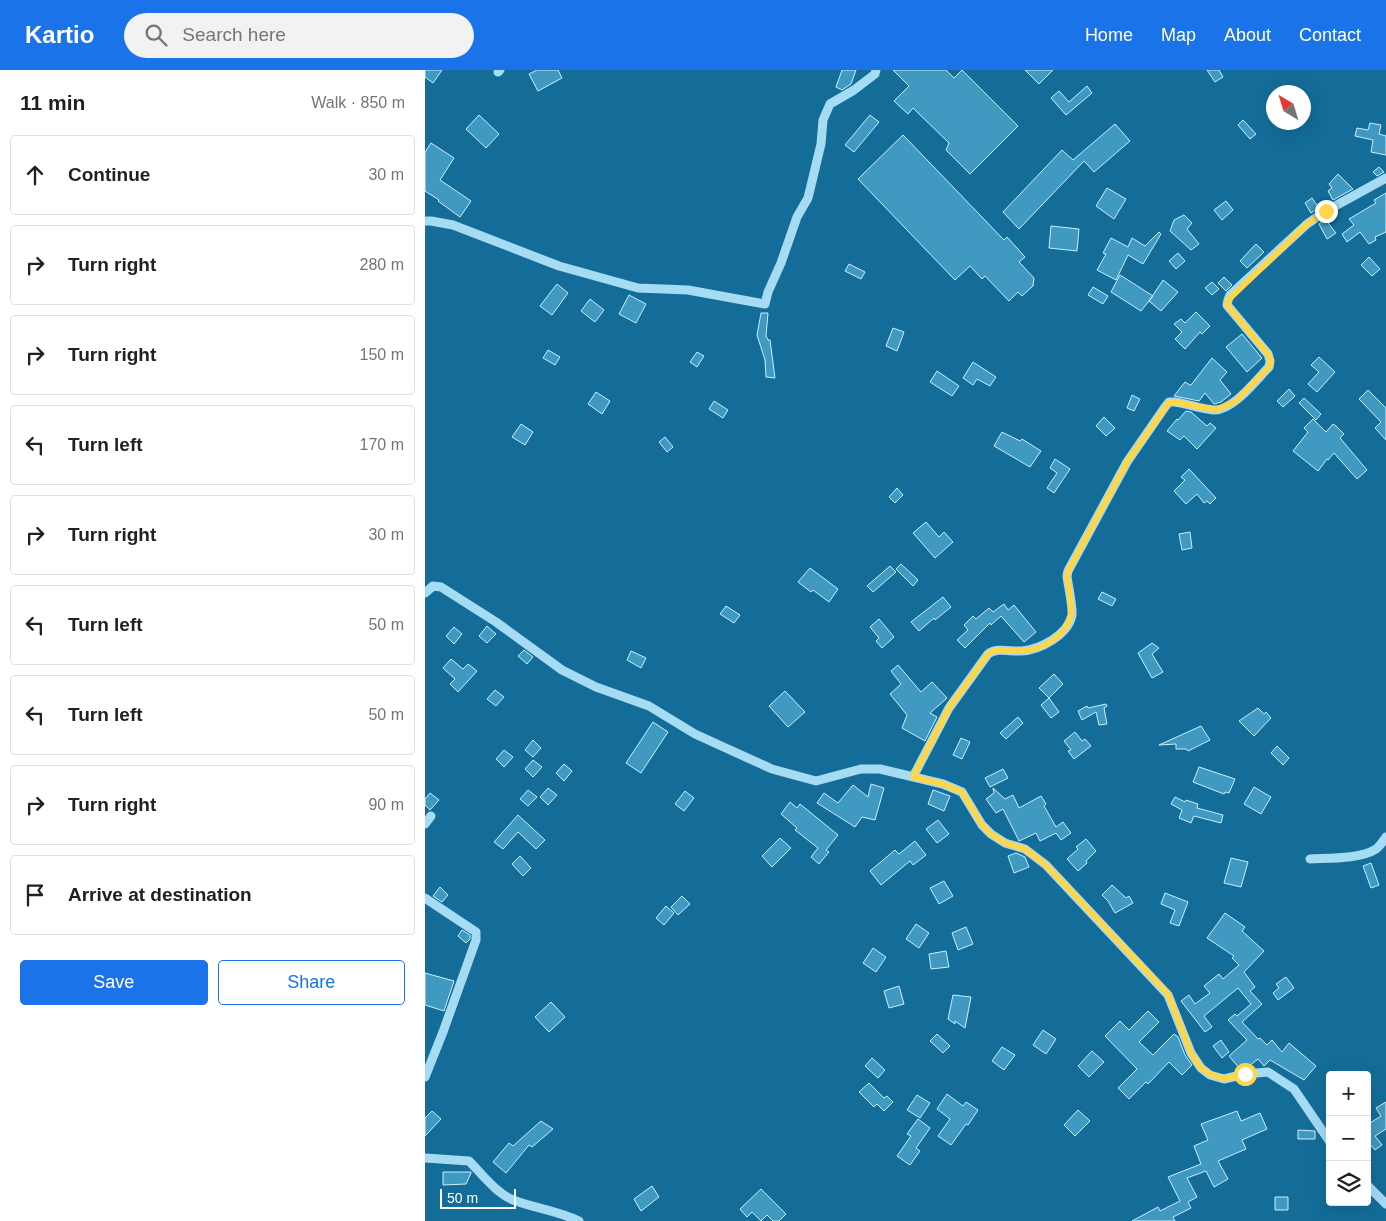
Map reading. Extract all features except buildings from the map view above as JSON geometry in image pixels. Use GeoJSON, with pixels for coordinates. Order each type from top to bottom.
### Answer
{"type":"FeatureCollection","features":[{"type":"Feature","properties":{"kind":"street"},"geometry":{"type":"LineString","coordinates":[[425,222],[431,220],[453,225],[559,266],[638,288],[688,290],[765,304],[797,217],[808,198],[821,144],[823,120],[830,104],[855,90],[875,74],[876,70]]}},
{"type":"Feature","properties":{"kind":"street"},"geometry":{"type":"LineString","coordinates":[[913,777],[949,708],[988,654],[996,650],[1023,651],[1033,649],[1049,642],[1065,629],[1071,615],[1068,571],[1127,462],[1169,402],[1216,410],[1236,401],[1269,367],[1271,361],[1268,354],[1227,305],[1230,295],[1307,224],[1326,211],[1386,178]]}},
{"type":"Feature","properties":{"kind":"street"},"geometry":{"type":"LineString","coordinates":[[425,593],[433,586],[441,587],[496,622],[561,670],[596,687],[649,706],[695,734],[772,769],[815,781],[861,769],[880,769],[943,784],[962,792],[982,825],[991,834],[1005,843],[1025,849],[1046,865],[1168,994],[1191,1053],[1201,1068],[1210,1074],[1224,1079],[1245,1074],[1268,1072],[1294,1089],[1326,1136]]}},
{"type":"Feature","properties":{"kind":"street"},"geometry":{"type":"LineString","coordinates":[[1310,858],[1343,858],[1371,852],[1378,848],[1386,837]]}},
{"type":"Feature","properties":{"kind":"street"},"geometry":{"type":"LineString","coordinates":[[425,898],[476,932],[476,940],[425,1078]]}},
{"type":"Feature","properties":{"kind":"street"},"geometry":{"type":"LineString","coordinates":[[425,1158],[469,1162],[511,1199],[569,1216],[579,1221]]}},
{"type":"Feature","properties":{"kind":"street"},"geometry":{"type":"LineString","coordinates":[[1371,1189],[1386,1204]]}},
{"type":"Feature","properties":{"kind":"route"},"geometry":{"type":"LineString","coordinates":[[1245,1074],[1224,1079],[1210,1074],[1201,1068],[1191,1053],[1168,994],[1159,987],[1046,865],[1025,849],[1005,843],[991,834],[982,825],[962,792],[943,784],[913,777],[949,708],[990,652],[996,650],[1023,651],[1033,649],[1049,642],[1065,629],[1071,615],[1068,571],[1127,462],[1169,402],[1216,410],[1236,401],[1269,367],[1271,361],[1268,354],[1227,305],[1228,300],[1230,295],[1307,224],[1326,211]]}}]}
